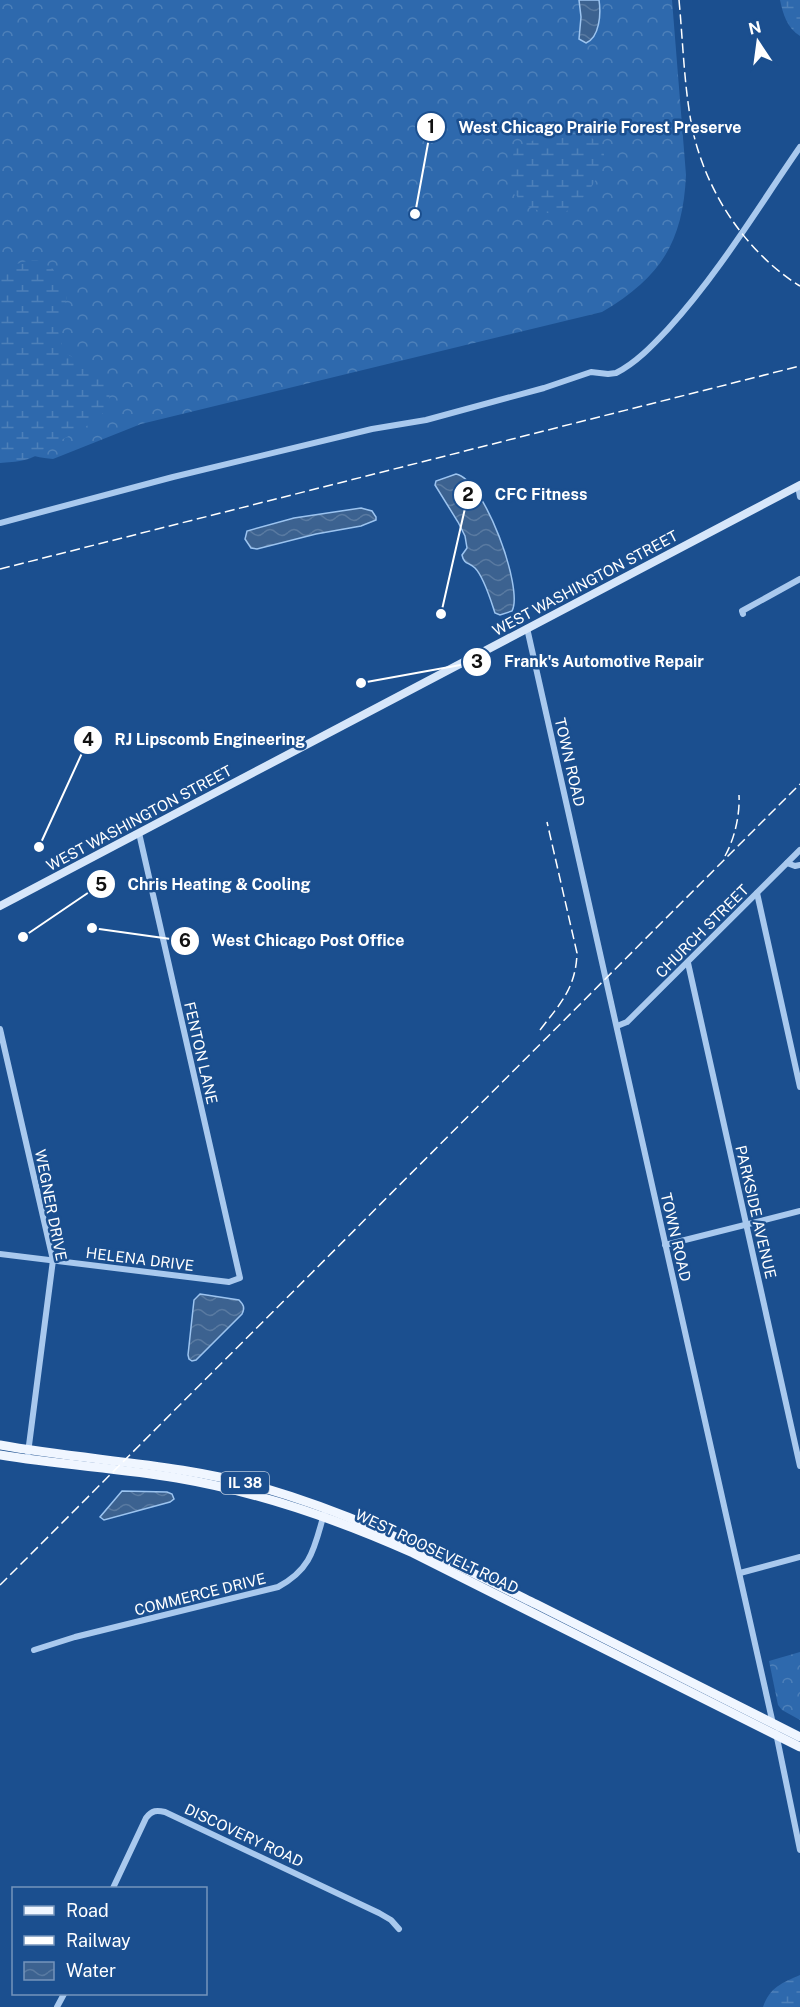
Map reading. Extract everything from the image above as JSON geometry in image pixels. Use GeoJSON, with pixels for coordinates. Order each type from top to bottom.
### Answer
{"type":"FeatureCollection","features":[{"type":"Feature","properties":{"kind":"main road","name":"WEST WASHINGTON STREET"},"geometry":{"type":"LineString","coordinates":[[0,906],[799,485]]}},
{"type":"Feature","properties":{"kind":"main road","name":"WEST ROOSEVELT ROAD"},"geometry":{"type":"LineString","coordinates":[[0,1445],[28,1455]]}},
{"type":"Feature","properties":{"kind":"main road","name":"WEST ROOSEVELT ROAD"},"geometry":{"type":"LineString","coordinates":[[0,1455],[28,1455],[194,1481],[325,1512],[416,1544],[800,1737]]}},
{"type":"Feature","properties":{"kind":"main road","name":"WEST ROOSEVELT ROAD"},"geometry":{"type":"LineString","coordinates":[[325,1512],[413,1553],[800,1747]]}},
{"type":"Feature","properties":{"kind":"street"},"geometry":{"type":"LineString","coordinates":[[0,523],[173,477],[372,429],[426,420],[544,388],[591,372],[616,374],[657,340],[692,302],[742,234],[800,147]]}},
{"type":"Feature","properties":{"kind":"street"},"geometry":{"type":"LineString","coordinates":[[799,485],[800,497]]}},
{"type":"Feature","properties":{"kind":"street"},"geometry":{"type":"LineString","coordinates":[[743,614],[742,611],[800,579]]}},
{"type":"Feature","properties":{"kind":"street","name":"TOWN ROAD"},"geometry":{"type":"LineString","coordinates":[[527,628],[740,1573],[800,1850]]}},
{"type":"Feature","properties":{"kind":"street","name":"FENTON LANE"},"geometry":{"type":"LineString","coordinates":[[139,833],[240,1278]]}},
{"type":"Feature","properties":{"kind":"street","name":"CHURCH STREET"},"geometry":{"type":"LineString","coordinates":[[617,1026],[627,1022],[800,850]]}},
{"type":"Feature","properties":{"kind":"street"},"geometry":{"type":"LineString","coordinates":[[788,862],[795,866],[800,865]]}},
{"type":"Feature","properties":{"kind":"street"},"geometry":{"type":"LineString","coordinates":[[757,893],[800,1087]]}},
{"type":"Feature","properties":{"kind":"street","name":"PARKSIDE AVENUE"},"geometry":{"type":"LineString","coordinates":[[688,963],[800,1466]]}},
{"type":"Feature","properties":{"kind":"street","name":"WEGNER DRIVE"},"geometry":{"type":"LineString","coordinates":[[0,1029],[53,1260],[28,1455]]}},
{"type":"Feature","properties":{"kind":"street"},"geometry":{"type":"LineString","coordinates":[[665,1245],[800,1211]]}},
{"type":"Feature","properties":{"kind":"street","name":"HELENA DRIVE"},"geometry":{"type":"LineString","coordinates":[[0,1254],[229,1282],[240,1278]]}},
{"type":"Feature","properties":{"kind":"street","name":"COMMERCE DRIVE"},"geometry":{"type":"LineString","coordinates":[[34,1650],[75,1637],[278,1587],[299,1574],[308,1563],[315,1548],[325,1512]]}},
{"type":"Feature","properties":{"kind":"street"},"geometry":{"type":"LineString","coordinates":[[740,1573],[800,1557]]}},
{"type":"Feature","properties":{"kind":"street","name":"DISCOVERY ROAD"},"geometry":{"type":"LineString","coordinates":[[113,1887],[146,1818],[157,1810],[379,1913],[392,1920],[399,1929]]}},
{"type":"Feature","properties":{"kind":"green space"},"geometry":{"type":"Polygon","coordinates":[[[0,0],[672,0],[686,175],[680,220],[665,256],[653,272],[639,286],[602,312],[141,424],[53,459],[0,447],[0,0]]]}},
{"type":"Feature","properties":{"kind":"green space"},"geometry":{"type":"Polygon","coordinates":[[[780,0],[800,0],[800,36],[789,25],[780,0]]]}},
{"type":"Feature","properties":{"kind":"green space"},"geometry":{"type":"Polygon","coordinates":[[[578,131],[599,142],[604,155],[599,173],[588,192],[573,207],[557,214],[536,210],[518,200],[517,196],[512,193],[511,182],[515,147],[551,134],[578,131]]]}},
{"type":"Feature","properties":{"kind":"green space"},"geometry":{"type":"Polygon","coordinates":[[[37,260],[53,269],[67,298],[58,330],[64,352],[109,380],[110,394],[103,413],[79,430],[45,448],[36,456],[0,463],[0,269],[37,260]]]}},
{"type":"Feature","properties":{"kind":"green space"},"geometry":{"type":"Polygon","coordinates":[[[800,1652],[800,1720],[782,1710],[778,1705],[769,1661],[800,1652]]]}},
{"type":"Feature","properties":{"kind":"green space"},"geometry":{"type":"Polygon","coordinates":[[[800,1975],[800,2007],[763,2007],[773,1990],[800,1975]]]}},
{"type":"Feature","properties":{"kind":"water"},"geometry":{"type":"Polygon","coordinates":[[[579,0],[599,0],[597,30],[591,40],[586,43],[579,39],[581,17],[579,0]]]}},
{"type":"Feature","properties":{"kind":"water"},"geometry":{"type":"Polygon","coordinates":[[[456,474],[467,480],[478,494],[499,536],[512,581],[514,599],[512,611],[500,615],[495,613],[481,577],[475,568],[463,558],[462,555],[467,548],[465,536],[435,485],[436,481],[456,474]]]}},
{"type":"Feature","properties":{"kind":"water"},"geometry":{"type":"Polygon","coordinates":[[[361,508],[372,511],[376,520],[361,526],[316,534],[257,549],[251,548],[245,539],[247,531],[294,518],[361,508]]]}},
{"type":"Feature","properties":{"kind":"water"},"geometry":{"type":"Polygon","coordinates":[[[200,1294],[239,1300],[243,1305],[243,1310],[242,1314],[196,1360],[192,1361],[188,1355],[194,1300],[200,1294]]]}},
{"type":"Feature","properties":{"kind":"water"},"geometry":{"type":"Polygon","coordinates":[[[122,1491],[167,1492],[172,1494],[174,1499],[104,1520],[100,1517],[122,1491]]]}},
{"type":"Feature","properties":{"kind":"railway"},"geometry":{"type":"LineString","coordinates":[[679,0],[689,111],[698,151],[707,174],[717,196],[745,237],[762,256],[800,286]]}},
{"type":"Feature","properties":{"kind":"railway"},"geometry":{"type":"LineString","coordinates":[[0,569],[800,366]]}},
{"type":"Feature","properties":{"kind":"railway"},"geometry":{"type":"LineString","coordinates":[[0,1585],[800,784]]}},
{"type":"Feature","properties":{"kind":"railway"},"geometry":{"type":"LineString","coordinates":[[725,856],[736,826],[739,795]]}},
{"type":"Feature","properties":{"kind":"railway"},"geometry":{"type":"LineString","coordinates":[[540,1030],[566,995],[574,976],[577,953],[547,822]]}},
{"type":"Feature","properties":{"kind":"place","name":"West Chicago Prairie Forest Preserve"},"geometry":{"type":"Point","coordinates":[415,214]}},
{"type":"Feature","properties":{"kind":"place","name":"CFC Fitness"},"geometry":{"type":"Point","coordinates":[441,614]}},
{"type":"Feature","properties":{"kind":"place","name":"Frank's Automotive Repair"},"geometry":{"type":"Point","coordinates":[361,683]}},
{"type":"Feature","properties":{"kind":"place","name":"RJ Lipscomb Engineering"},"geometry":{"type":"Point","coordinates":[39,847]}},
{"type":"Feature","properties":{"kind":"place","name":"West Chicago Post Office"},"geometry":{"type":"Point","coordinates":[92,928]}},
{"type":"Feature","properties":{"kind":"place","name":"Chris Heating & Cooling"},"geometry":{"type":"Point","coordinates":[23,937]}}]}
